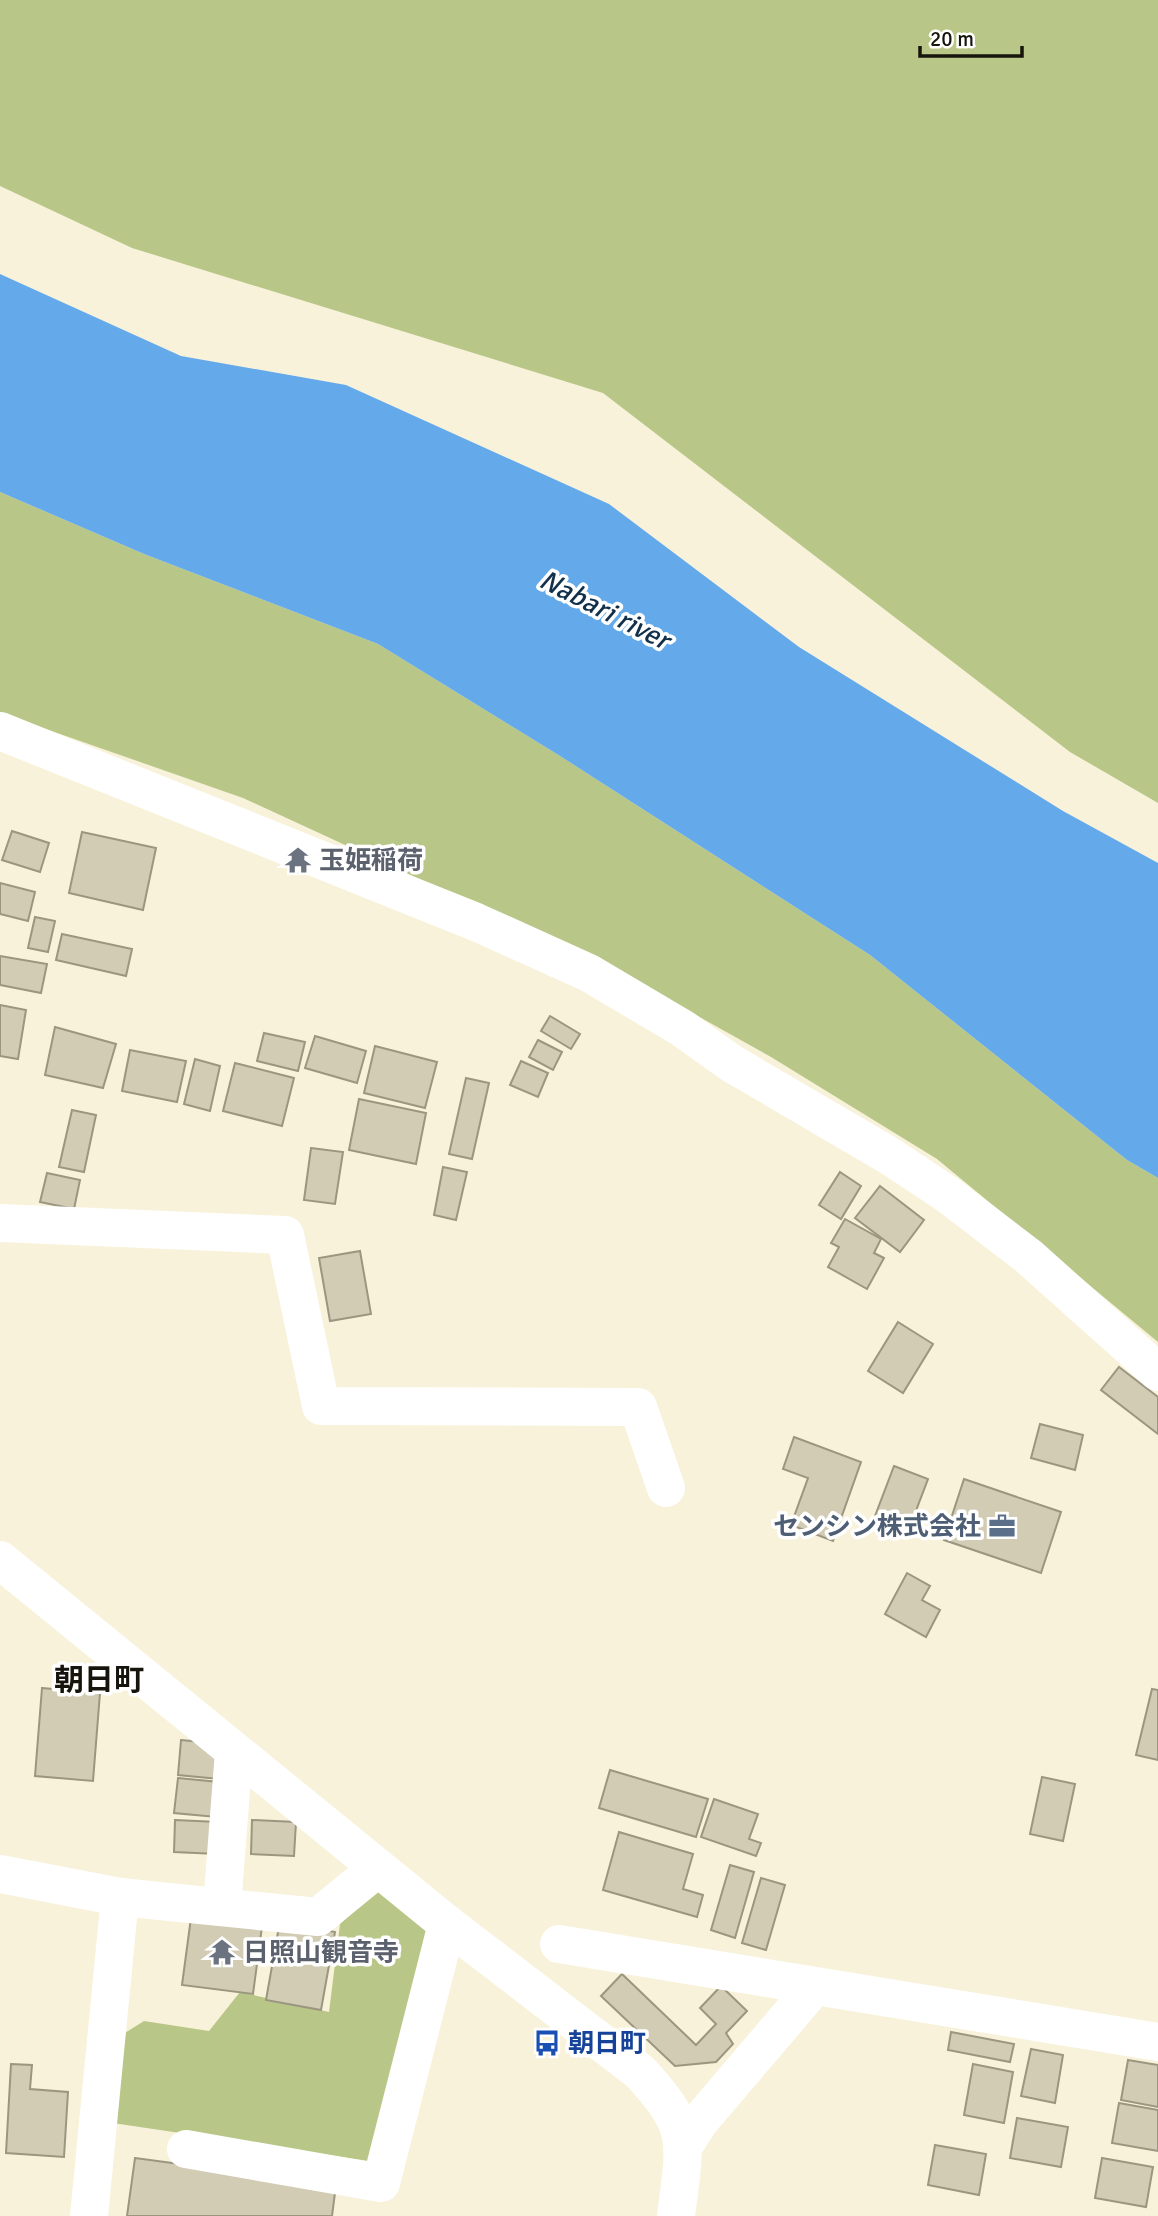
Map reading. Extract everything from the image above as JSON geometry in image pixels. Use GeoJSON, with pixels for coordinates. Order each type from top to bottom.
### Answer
{"type":"FeatureCollection","features":[{"type":"Feature","properties":{"kind":"street"},"geometry":{"type":"LineString","coordinates":[[0,731],[475,922],[589,973],[947,1194],[1028,1256],[1158,1371]]}},
{"type":"Feature","properties":{"kind":"street"},"geometry":{"type":"LineString","coordinates":[[0,1223],[285,1235],[321,1406],[638,1406],[666,1488]]}},
{"type":"Feature","properties":{"kind":"street"},"geometry":{"type":"LineString","coordinates":[[0,1560],[447,1924],[640,2072],[666,2100],[679,2123],[685,2144],[676,2216]]}},
{"type":"Feature","properties":{"kind":"street"},"geometry":{"type":"LineString","coordinates":[[222,1907],[234,1751]]}},
{"type":"Feature","properties":{"kind":"street"},"geometry":{"type":"LineString","coordinates":[[0,1874],[120,1897],[318,1917],[378,1868]]}},
{"type":"Feature","properties":{"kind":"street"},"geometry":{"type":"LineString","coordinates":[[89,2216],[120,1897]]}},
{"type":"Feature","properties":{"kind":"street"},"geometry":{"type":"LineString","coordinates":[[186,2149],[381,2183],[447,1924]]}},
{"type":"Feature","properties":{"kind":"street"},"geometry":{"type":"LineString","coordinates":[[559,1944],[1158,2042]]}},
{"type":"Feature","properties":{"kind":"street"},"geometry":{"type":"LineString","coordinates":[[685,2144],[699,2122],[814,1987]]}},
{"type":"Feature","properties":{"kind":"green space"},"geometry":{"type":"Polygon","coordinates":[[[0,0],[1158,0],[1158,803],[1070,752],[603,393],[132,248],[0,186],[0,0]]]}},
{"type":"Feature","properties":{"kind":"green space"},"geometry":{"type":"Polygon","coordinates":[[[0,492],[144,554],[378,644],[560,756],[870,955],[1127,1160],[1158,1178],[1158,1342],[937,1159],[771,1057],[610,967],[243,798],[0,713],[0,492]]]}},
{"type":"Feature","properties":{"kind":"green space"},"geometry":{"type":"Polygon","coordinates":[[[386,1882],[435,1927],[369,2161],[106,2122],[120,2036],[144,2021],[209,2031],[240,1992],[329,2012],[340,1924],[386,1882]]]}},
{"type":"Feature","properties":{"kind":"water","name":"Nabari river"},"geometry":{"type":"Polygon","coordinates":[[[0,274],[181,356],[346,385],[609,504],[799,647],[1063,811],[1158,863],[1158,1178],[1127,1160],[870,955],[560,756],[378,644],[144,554],[0,492],[0,274]]]}},
{"type":"Feature","properties":{"kind":"building"},"geometry":{"type":"Polygon","coordinates":[[[12,831],[49,843],[40,872],[2,860],[12,831]]]}},
{"type":"Feature","properties":{"kind":"building"},"geometry":{"type":"Polygon","coordinates":[[[82,832],[156,848],[143,910],[69,893],[82,832]]]}},
{"type":"Feature","properties":{"kind":"building"},"geometry":{"type":"Polygon","coordinates":[[[0,883],[35,892],[28,921],[0,914],[0,883]]]}},
{"type":"Feature","properties":{"kind":"building"},"geometry":{"type":"Polygon","coordinates":[[[35,917],[55,921],[48,952],[28,948],[35,917]]]}},
{"type":"Feature","properties":{"kind":"building"},"geometry":{"type":"Polygon","coordinates":[[[62,934],[132,949],[126,976],[56,960],[62,934]]]}},
{"type":"Feature","properties":{"kind":"building"},"geometry":{"type":"Polygon","coordinates":[[[0,956],[47,964],[41,993],[0,985],[0,956]]]}},
{"type":"Feature","properties":{"kind":"building"},"geometry":{"type":"Polygon","coordinates":[[[0,1005],[26,1010],[18,1059],[0,1056],[0,1005]]]}},
{"type":"Feature","properties":{"kind":"building"},"geometry":{"type":"Polygon","coordinates":[[[550,1016],[580,1034],[571,1049],[541,1031],[550,1016]]]}},
{"type":"Feature","properties":{"kind":"building"},"geometry":{"type":"Polygon","coordinates":[[[55,1027],[116,1044],[103,1088],[45,1075],[55,1027]]]}},
{"type":"Feature","properties":{"kind":"building"},"geometry":{"type":"Polygon","coordinates":[[[264,1033],[305,1042],[298,1071],[257,1061],[264,1033]]]}},
{"type":"Feature","properties":{"kind":"building"},"geometry":{"type":"Polygon","coordinates":[[[315,1036],[366,1051],[357,1083],[305,1068],[315,1036]]]}},
{"type":"Feature","properties":{"kind":"building"},"geometry":{"type":"Polygon","coordinates":[[[538,1040],[562,1052],[553,1070],[529,1057],[538,1040]]]}},
{"type":"Feature","properties":{"kind":"building"},"geometry":{"type":"Polygon","coordinates":[[[375,1046],[437,1062],[425,1108],[364,1093],[375,1046]]]}},
{"type":"Feature","properties":{"kind":"building"},"geometry":{"type":"Polygon","coordinates":[[[130,1050],[186,1061],[177,1102],[122,1091],[130,1050]]]}},
{"type":"Feature","properties":{"kind":"building"},"geometry":{"type":"Polygon","coordinates":[[[195,1059],[220,1066],[210,1111],[184,1104],[195,1059]]]}},
{"type":"Feature","properties":{"kind":"building"},"geometry":{"type":"Polygon","coordinates":[[[521,1061],[548,1073],[538,1097],[510,1085],[521,1061]]]}},
{"type":"Feature","properties":{"kind":"building"},"geometry":{"type":"Polygon","coordinates":[[[235,1063],[294,1078],[282,1126],[223,1111],[235,1063]]]}},
{"type":"Feature","properties":{"kind":"building"},"geometry":{"type":"Polygon","coordinates":[[[466,1078],[489,1083],[472,1159],[449,1154],[466,1078]]]}},
{"type":"Feature","properties":{"kind":"building"},"geometry":{"type":"Polygon","coordinates":[[[359,1099],[426,1113],[416,1164],[349,1150],[359,1099]]]}},
{"type":"Feature","properties":{"kind":"building"},"geometry":{"type":"Polygon","coordinates":[[[72,1110],[96,1115],[84,1172],[59,1167],[72,1110]]]}},
{"type":"Feature","properties":{"kind":"building"},"geometry":{"type":"Polygon","coordinates":[[[311,1148],[343,1152],[335,1204],[304,1200],[311,1148]]]}},
{"type":"Feature","properties":{"kind":"building"},"geometry":{"type":"Polygon","coordinates":[[[443,1167],[467,1172],[456,1220],[434,1215],[443,1167]]]}},
{"type":"Feature","properties":{"kind":"building"},"geometry":{"type":"Polygon","coordinates":[[[840,1172],[861,1186],[841,1219],[819,1205],[840,1172]]]}},
{"type":"Feature","properties":{"kind":"building"},"geometry":{"type":"Polygon","coordinates":[[[47,1173],[80,1180],[74,1209],[40,1202],[47,1173]]]}},
{"type":"Feature","properties":{"kind":"building"},"geometry":{"type":"Polygon","coordinates":[[[880,1186],[924,1220],[900,1252],[855,1218],[880,1186]]]}},
{"type":"Feature","properties":{"kind":"building"},"geometry":{"type":"Polygon","coordinates":[[[845,1219],[881,1239],[874,1253],[884,1258],[867,1289],[828,1267],[839,1247],[831,1243],[845,1219]]]}},
{"type":"Feature","properties":{"kind":"building"},"geometry":{"type":"Polygon","coordinates":[[[360,1251],[371,1314],[330,1321],[319,1258],[360,1251]]]}},
{"type":"Feature","properties":{"kind":"building"},"geometry":{"type":"Polygon","coordinates":[[[898,1322],[933,1344],[903,1393],[868,1371],[898,1322]]]}},
{"type":"Feature","properties":{"kind":"building"},"geometry":{"type":"Polygon","coordinates":[[[1119,1367],[1158,1397],[1158,1434],[1101,1390],[1119,1367]]]}},
{"type":"Feature","properties":{"kind":"building"},"geometry":{"type":"Polygon","coordinates":[[[1040,1424],[1083,1435],[1075,1470],[1031,1458],[1040,1424]]]}},
{"type":"Feature","properties":{"kind":"building"},"geometry":{"type":"Polygon","coordinates":[[[794,1437],[861,1462],[833,1541],[791,1525],[808,1478],[783,1469],[794,1437]]]}},
{"type":"Feature","properties":{"kind":"building"},"geometry":{"type":"Polygon","coordinates":[[[894,1466],[928,1479],[906,1537],[872,1524],[894,1466]]]}},
{"type":"Feature","properties":{"kind":"building","name":"センシン株式会社"},"geometry":{"type":"Polygon","coordinates":[[[964,1479],[1061,1512],[1041,1573],[944,1540],[964,1479]]]}},
{"type":"Feature","properties":{"kind":"building"},"geometry":{"type":"Polygon","coordinates":[[[907,1573],[930,1586],[922,1600],[940,1610],[926,1637],[885,1614],[907,1573]]]}},
{"type":"Feature","properties":{"kind":"building"},"geometry":{"type":"Polygon","coordinates":[[[42,1688],[100,1693],[93,1781],[35,1776],[42,1688]]]}},
{"type":"Feature","properties":{"kind":"building"},"geometry":{"type":"Polygon","coordinates":[[[1152,1689],[1158,1690],[1158,1760],[1136,1755],[1152,1689]]]}},
{"type":"Feature","properties":{"kind":"building"},"geometry":{"type":"Polygon","coordinates":[[[181,1740],[221,1744],[219,1779],[178,1775],[181,1740]]]}},
{"type":"Feature","properties":{"kind":"building"},"geometry":{"type":"Polygon","coordinates":[[[610,1770],[708,1799],[696,1837],[599,1808],[610,1770]]]}},
{"type":"Feature","properties":{"kind":"building"},"geometry":{"type":"Polygon","coordinates":[[[1042,1777],[1075,1784],[1063,1841],[1030,1834],[1042,1777]]]}},
{"type":"Feature","properties":{"kind":"building"},"geometry":{"type":"Polygon","coordinates":[[[178,1778],[219,1782],[216,1817],[174,1813],[178,1778]]]}},
{"type":"Feature","properties":{"kind":"building"},"geometry":{"type":"Polygon","coordinates":[[[714,1799],[758,1814],[749,1839],[761,1843],[756,1856],[701,1837],[714,1799]]]}},
{"type":"Feature","properties":{"kind":"building"},"geometry":{"type":"Polygon","coordinates":[[[175,1820],[218,1822],[217,1854],[174,1852],[175,1820]]]}},
{"type":"Feature","properties":{"kind":"building"},"geometry":{"type":"Polygon","coordinates":[[[252,1820],[296,1822],[294,1856],[251,1854],[252,1820]]]}},
{"type":"Feature","properties":{"kind":"building"},"geometry":{"type":"Polygon","coordinates":[[[619,1832],[693,1854],[683,1889],[703,1895],[697,1917],[603,1890],[619,1832]]]}},
{"type":"Feature","properties":{"kind":"building"},"geometry":{"type":"Polygon","coordinates":[[[730,1865],[754,1872],[735,1938],[711,1930],[730,1865]]]}},
{"type":"Feature","properties":{"kind":"building"},"geometry":{"type":"Polygon","coordinates":[[[761,1878],[785,1885],[766,1950],[742,1943],[761,1878]]]}},
{"type":"Feature","properties":{"kind":"building","name":"日照山観音寺"},"geometry":{"type":"Polygon","coordinates":[[[192,1910],[263,1919],[253,1994],[182,1985],[192,1910]]]}},
{"type":"Feature","properties":{"kind":"building"},"geometry":{"type":"Polygon","coordinates":[[[280,1921],[335,1932],[321,2010],[266,2000],[280,1921]]]}},
{"type":"Feature","properties":{"kind":"building"},"geometry":{"type":"Polygon","coordinates":[[[622,1974],[696,2045],[716,2024],[700,2008],[721,1986],[747,2011],[726,2033],[733,2044],[716,2062],[675,2066],[601,1996],[622,1974]]]}},
{"type":"Feature","properties":{"kind":"building"},"geometry":{"type":"Polygon","coordinates":[[[951,2032],[1014,2044],[1010,2062],[948,2050],[951,2032]]]}},
{"type":"Feature","properties":{"kind":"building"},"geometry":{"type":"Polygon","coordinates":[[[1031,2049],[1063,2055],[1055,2103],[1021,2096],[1031,2049]]]}},
{"type":"Feature","properties":{"kind":"building"},"geometry":{"type":"Polygon","coordinates":[[[1128,2060],[1158,2065],[1158,2107],[1121,2100],[1128,2060]]]}},
{"type":"Feature","properties":{"kind":"building"},"geometry":{"type":"Polygon","coordinates":[[[11,2064],[32,2065],[30,2089],[68,2092],[64,2157],[6,2153],[11,2064]]]}},
{"type":"Feature","properties":{"kind":"building"},"geometry":{"type":"Polygon","coordinates":[[[973,2064],[1013,2072],[1004,2123],[964,2115],[973,2064]]]}},
{"type":"Feature","properties":{"kind":"building"},"geometry":{"type":"Polygon","coordinates":[[[1119,2103],[1158,2110],[1158,2151],[1112,2143],[1119,2103]]]}},
{"type":"Feature","properties":{"kind":"building"},"geometry":{"type":"Polygon","coordinates":[[[1017,2118],[1068,2127],[1061,2167],[1010,2158],[1017,2118]]]}},
{"type":"Feature","properties":{"kind":"building"},"geometry":{"type":"Polygon","coordinates":[[[935,2145],[986,2154],[979,2195],[928,2185],[935,2145]]]}},
{"type":"Feature","properties":{"kind":"building"},"geometry":{"type":"Polygon","coordinates":[[[135,2158],[336,2185],[332,2216],[127,2216],[135,2158]]]}},
{"type":"Feature","properties":{"kind":"building"},"geometry":{"type":"Polygon","coordinates":[[[1102,2158],[1153,2167],[1146,2207],[1095,2198],[1102,2158]]]}},
{"type":"Feature","properties":{"kind":"place","name":"玉姫稲荷"},"geometry":{"type":"Point","coordinates":[298,860]}},
{"type":"Feature","properties":{"kind":"place","name":"センシン株式会社"},"geometry":{"type":"Point","coordinates":[1002,1526]}},
{"type":"Feature","properties":{"kind":"place","name":"日照山観音寺"},"geometry":{"type":"Point","coordinates":[222,1952]}},
{"type":"Feature","properties":{"kind":"place","name":"朝日町"},"geometry":{"type":"Point","coordinates":[547,2043]}},
{"type":"Feature","properties":{"kind":"district","name":"朝日町"},"geometry":{"type":"Point","coordinates":[99,1680]}}]}
